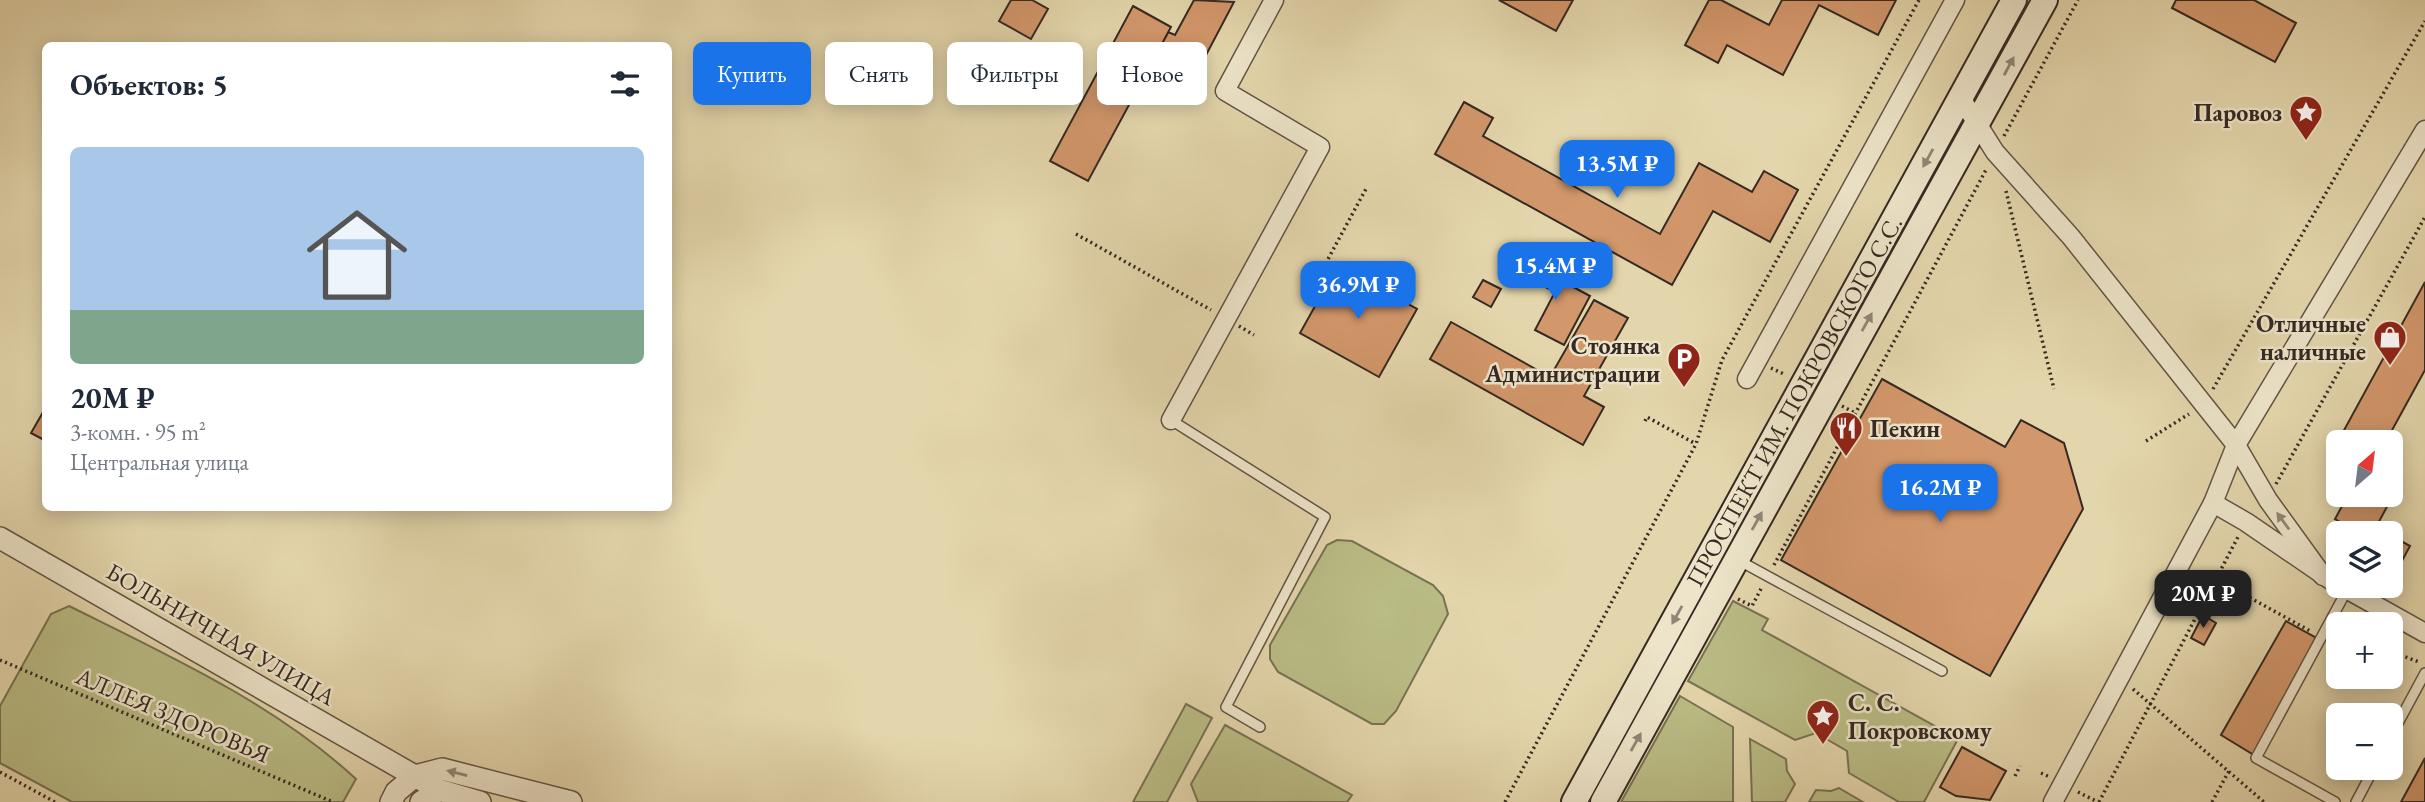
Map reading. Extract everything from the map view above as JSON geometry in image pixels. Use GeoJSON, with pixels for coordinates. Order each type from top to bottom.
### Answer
{"type":"FeatureCollection","features":[{"type":"Feature","properties":{"kind":"main road","name":"ПРОСПЕКТ ИМ. ПОКРОВСКОГО С.С."},"geometry":{"type":"LineString","coordinates":[[1574,802],[2014,0]]}},
{"type":"Feature","properties":{"kind":"main road","name":"ПРОСПЕКТ ИМ. ПОКРОВСКОГО С.С."},"geometry":{"type":"LineString","coordinates":[[1603,802],[2045,0]]}},
{"type":"Feature","properties":{"kind":"street"},"geometry":{"type":"LineString","coordinates":[[1171,420],[1320,147],[1225,91],[1275,0]]}},
{"type":"Feature","properties":{"kind":"street"},"geometry":{"type":"LineString","coordinates":[[1747,379],[1955,0]]}},
{"type":"Feature","properties":{"kind":"street"},"geometry":{"type":"LineString","coordinates":[[1961,98],[1995,152],[2071,237],[2236,444],[2267,500],[2326,571]]}},
{"type":"Feature","properties":{"kind":"street"},"geometry":{"type":"LineString","coordinates":[[2053,802],[2213,503],[2236,444],[2425,130]]}},
{"type":"Feature","properties":{"kind":"street"},"geometry":{"type":"LineString","coordinates":[[2213,503],[2326,577]]}},
{"type":"Feature","properties":{"kind":"street","name":"БОЛЬНИЧНАЯ УЛИЦА"},"geometry":{"type":"LineString","coordinates":[[0,538],[415,776],[430,796],[480,802]]}},
{"type":"Feature","properties":{"kind":"street"},"geometry":{"type":"LineString","coordinates":[[2363,598],[2425,632]]}},
{"type":"Feature","properties":{"kind":"street"},"geometry":{"type":"LineString","coordinates":[[391,802],[396,792],[415,776],[442,769],[571,802]]}},
{"type":"Feature","properties":{"kind":"lane"},"geometry":{"type":"LineString","coordinates":[[1171,420],[1325,517],[1226,707],[1260,727]]}},
{"type":"Feature","properties":{"kind":"lane"},"geometry":{"type":"LineString","coordinates":[[1736,559],[1942,671]]}},
{"type":"Feature","properties":{"kind":"lane"},"geometry":{"type":"LineString","coordinates":[[2326,630],[2256,758],[2335,802]]}},
{"type":"Feature","properties":{"kind":"lane"},"geometry":{"type":"LineString","coordinates":[[2403,714],[2425,673]]}},
{"type":"Feature","properties":{"kind":"lane"},"geometry":{"type":"LineString","coordinates":[[2356,802],[2368,780]]}},
{"type":"Feature","properties":{"kind":"path"},"geometry":{"type":"LineString","coordinates":[[1505,802],[1696,444],[1722,360],[1919,0]]}},
{"type":"Feature","properties":{"kind":"path"},"geometry":{"type":"LineString","coordinates":[[1731,595],[1752,606],[2078,0]]}},
{"type":"Feature","properties":{"kind":"path"},"geometry":{"type":"LineString","coordinates":[[2146,441],[2204,405],[2425,21]]}},
{"type":"Feature","properties":{"kind":"path"},"geometry":{"type":"LineString","coordinates":[[2004,185],[2054,389]]}},
{"type":"Feature","properties":{"kind":"path"},"geometry":{"type":"LineString","coordinates":[[1315,283],[1367,187]]}},
{"type":"Feature","properties":{"kind":"path"},"geometry":{"type":"LineString","coordinates":[[1076,234],[1254,335]]}},
{"type":"Feature","properties":{"kind":"path"},"geometry":{"type":"LineString","coordinates":[[1766,365],[1792,379]]}},
{"type":"Feature","properties":{"kind":"path"},"geometry":{"type":"LineString","coordinates":[[1645,421],[1647,417],[1696,444]]}},
{"type":"Feature","properties":{"kind":"path"},"geometry":{"type":"LineString","coordinates":[[2216,579],[2319,636],[2326,627]]}},
{"type":"Feature","properties":{"kind":"path"},"geometry":{"type":"LineString","coordinates":[[2403,658],[2425,663]]}},
{"type":"Feature","properties":{"kind":"path","name":"АЛЛЕЯ ЗДОРОВЬЯ"},"geometry":{"type":"LineString","coordinates":[[0,660],[333,802]]}},
{"type":"Feature","properties":{"kind":"path"},"geometry":{"type":"LineString","coordinates":[[2120,680],[2151,702],[2264,802]]}},
{"type":"Feature","properties":{"kind":"path"},"geometry":{"type":"LineString","coordinates":[[2015,776],[2020,766]]}},
{"type":"Feature","properties":{"kind":"path"},"geometry":{"type":"LineString","coordinates":[[2212,802],[2229,771]]}},
{"type":"Feature","properties":{"kind":"path"},"geometry":{"type":"LineString","coordinates":[[0,772],[55,802]]}},
{"type":"Feature","properties":{"kind":"green space"},"geometry":{"type":"Polygon","coordinates":[[[1337,540],[1352,541],[1433,585],[1443,596],[1448,614],[1396,711],[1384,724],[1372,724],[1278,672],[1270,659],[1270,645],[1327,545],[1337,540]]]}},
{"type":"Feature","properties":{"kind":"green space"},"geometry":{"type":"Polygon","coordinates":[[[1733,601],[1768,619],[1762,630],[1958,739],[1924,802],[1899,802],[1849,773],[1847,751],[1816,733],[1795,740],[1688,681],[1733,601]]]}},
{"type":"Feature","properties":{"kind":"green space"},"geometry":{"type":"Polygon","coordinates":[[[69,606],[219,683],[291,727],[356,779],[343,802],[72,802],[0,763],[0,706],[51,614],[69,606]]]}},
{"type":"Feature","properties":{"kind":"green space"},"geometry":{"type":"Polygon","coordinates":[[[1680,696],[1733,727],[1733,802],[1621,802],[1680,696]]]}},
{"type":"Feature","properties":{"kind":"green space"},"geometry":{"type":"Polygon","coordinates":[[[1186,704],[1212,718],[1167,802],[1133,802],[1186,704]]]}},
{"type":"Feature","properties":{"kind":"green space"},"geometry":{"type":"Polygon","coordinates":[[[1225,725],[1352,795],[1347,802],[1198,802],[1191,784],[1225,725]]]}},
{"type":"Feature","properties":{"kind":"green space"},"geometry":{"type":"Polygon","coordinates":[[[1750,739],[1786,759],[1787,771],[1795,784],[1785,802],[1752,802],[1750,739]]]}},
{"type":"Feature","properties":{"kind":"green space"},"geometry":{"type":"Polygon","coordinates":[[[1839,788],[1863,802],[1809,802],[1816,790],[1831,791],[1839,788]]]}},
{"type":"Feature","properties":{"kind":"building"},"geometry":{"type":"Polygon","coordinates":[[[1011,0],[1032,0],[1048,9],[1031,39],[999,21],[1011,0]]]}},
{"type":"Feature","properties":{"kind":"building"},"geometry":{"type":"Polygon","coordinates":[[[1194,0],[1234,2],[1207,53],[1207,42],[1163,42],[1168,32],[1175,35],[1194,0]]]}},
{"type":"Feature","properties":{"kind":"building"},"geometry":{"type":"Polygon","coordinates":[[[1499,0],[1573,0],[1556,31],[1499,0]]]}},
{"type":"Feature","properties":{"kind":"building"},"geometry":{"type":"Polygon","coordinates":[[[1709,0],[1721,0],[1769,25],[1782,0],[1896,0],[1878,35],[1819,5],[1783,75],[1727,45],[1718,63],[1685,45],[1709,0]]]}},
{"type":"Feature","properties":{"kind":"building"},"geometry":{"type":"Polygon","coordinates":[[[2176,0],[2254,0],[2296,23],[2275,62],[2172,8],[2176,0]]]}},
{"type":"Feature","properties":{"kind":"building"},"geometry":{"type":"Polygon","coordinates":[[[1133,6],[1171,27],[1163,42],[1114,42],[1133,6]]]}},
{"type":"Feature","properties":{"kind":"building"},"geometry":{"type":"Polygon","coordinates":[[[1097,73],[1097,105],[1129,105],[1088,181],[1050,161],[1080,105],[1083,105],[1083,99],[1097,73]]]}},
{"type":"Feature","properties":{"kind":"building"},"geometry":{"type":"Polygon","coordinates":[[[1464,102],[1493,118],[1483,136],[1660,234],[1699,163],[1752,192],[1764,171],[1798,190],[1770,242],[1713,211],[1672,285],[1435,154],[1464,102]]]}},
{"type":"Feature","properties":{"kind":"building"},"geometry":{"type":"Polygon","coordinates":[[[1514,255],[1590,296],[1564,345],[1535,330],[1555,292],[1508,267],[1514,255]]]}},
{"type":"Feature","properties":{"kind":"building"},"geometry":{"type":"Polygon","coordinates":[[[1338,265],[1417,309],[1379,377],[1300,333],[1338,265]]]}},
{"type":"Feature","properties":{"kind":"building"},"geometry":{"type":"Polygon","coordinates":[[[1483,280],[1501,289],[1491,307],[1473,297],[1483,280]]]}},
{"type":"Feature","properties":{"kind":"building"},"geometry":{"type":"Polygon","coordinates":[[[2425,282],[2425,370],[2392,430],[2344,430],[2425,282]]]}},
{"type":"Feature","properties":{"kind":"building"},"geometry":{"type":"Polygon","coordinates":[[[1594,300],[1628,318],[1584,396],[1604,407],[1583,445],[1430,359],[1451,322],[1550,377],[1594,300]]]}},
{"type":"Feature","properties":{"kind":"building"},"geometry":{"type":"Polygon","coordinates":[[[1882,379],[2005,447],[2021,420],[2064,443],[2083,509],[1990,676],[1781,560],[1882,379]]]}},
{"type":"Feature","properties":{"kind":"building"},"geometry":{"type":"Polygon","coordinates":[[[42,414],[42,439],[31,433],[42,414]]]}},
{"type":"Feature","properties":{"kind":"building"},"geometry":{"type":"Polygon","coordinates":[[[2341,508],[2386,508],[2379,521],[2335,519],[2341,508]]]}},
{"type":"Feature","properties":{"kind":"building"},"geometry":{"type":"Polygon","coordinates":[[[2403,542],[2410,546],[2403,559],[2403,542]]]}},
{"type":"Feature","properties":{"kind":"building"},"geometry":{"type":"Polygon","coordinates":[[[2203,615],[2216,623],[2204,645],[2191,638],[2203,615]]]}},
{"type":"Feature","properties":{"kind":"building"},"geometry":{"type":"Polygon","coordinates":[[[2286,621],[2320,640],[2254,755],[2221,735],[2286,621]]]}},
{"type":"Feature","properties":{"kind":"building"},"geometry":{"type":"Polygon","coordinates":[[[1962,747],[2006,771],[1990,800],[1956,796],[1940,787],[1962,747]]]}},
{"type":"Feature","properties":{"kind":"building"},"geometry":{"type":"Polygon","coordinates":[[[2425,758],[2425,802],[2401,802],[2425,758]]]}},
{"type":"Feature","properties":{"kind":"place","name":"Паровоз"},"geometry":{"type":"Point","coordinates":[2306,142]}},
{"type":"Feature","properties":{"kind":"place","name":"Отличные наличные"},"geometry":{"type":"Point","coordinates":[2390,367]}},
{"type":"Feature","properties":{"kind":"place","name":"Стоянка Администрации"},"geometry":{"type":"Point","coordinates":[1684,389]}},
{"type":"Feature","properties":{"kind":"place","name":"Пекин"},"geometry":{"type":"Point","coordinates":[1846,458]}},
{"type":"Feature","properties":{"kind":"place","name":"С. С. Покровскому"},"geometry":{"type":"Point","coordinates":[1823,746]}}]}
